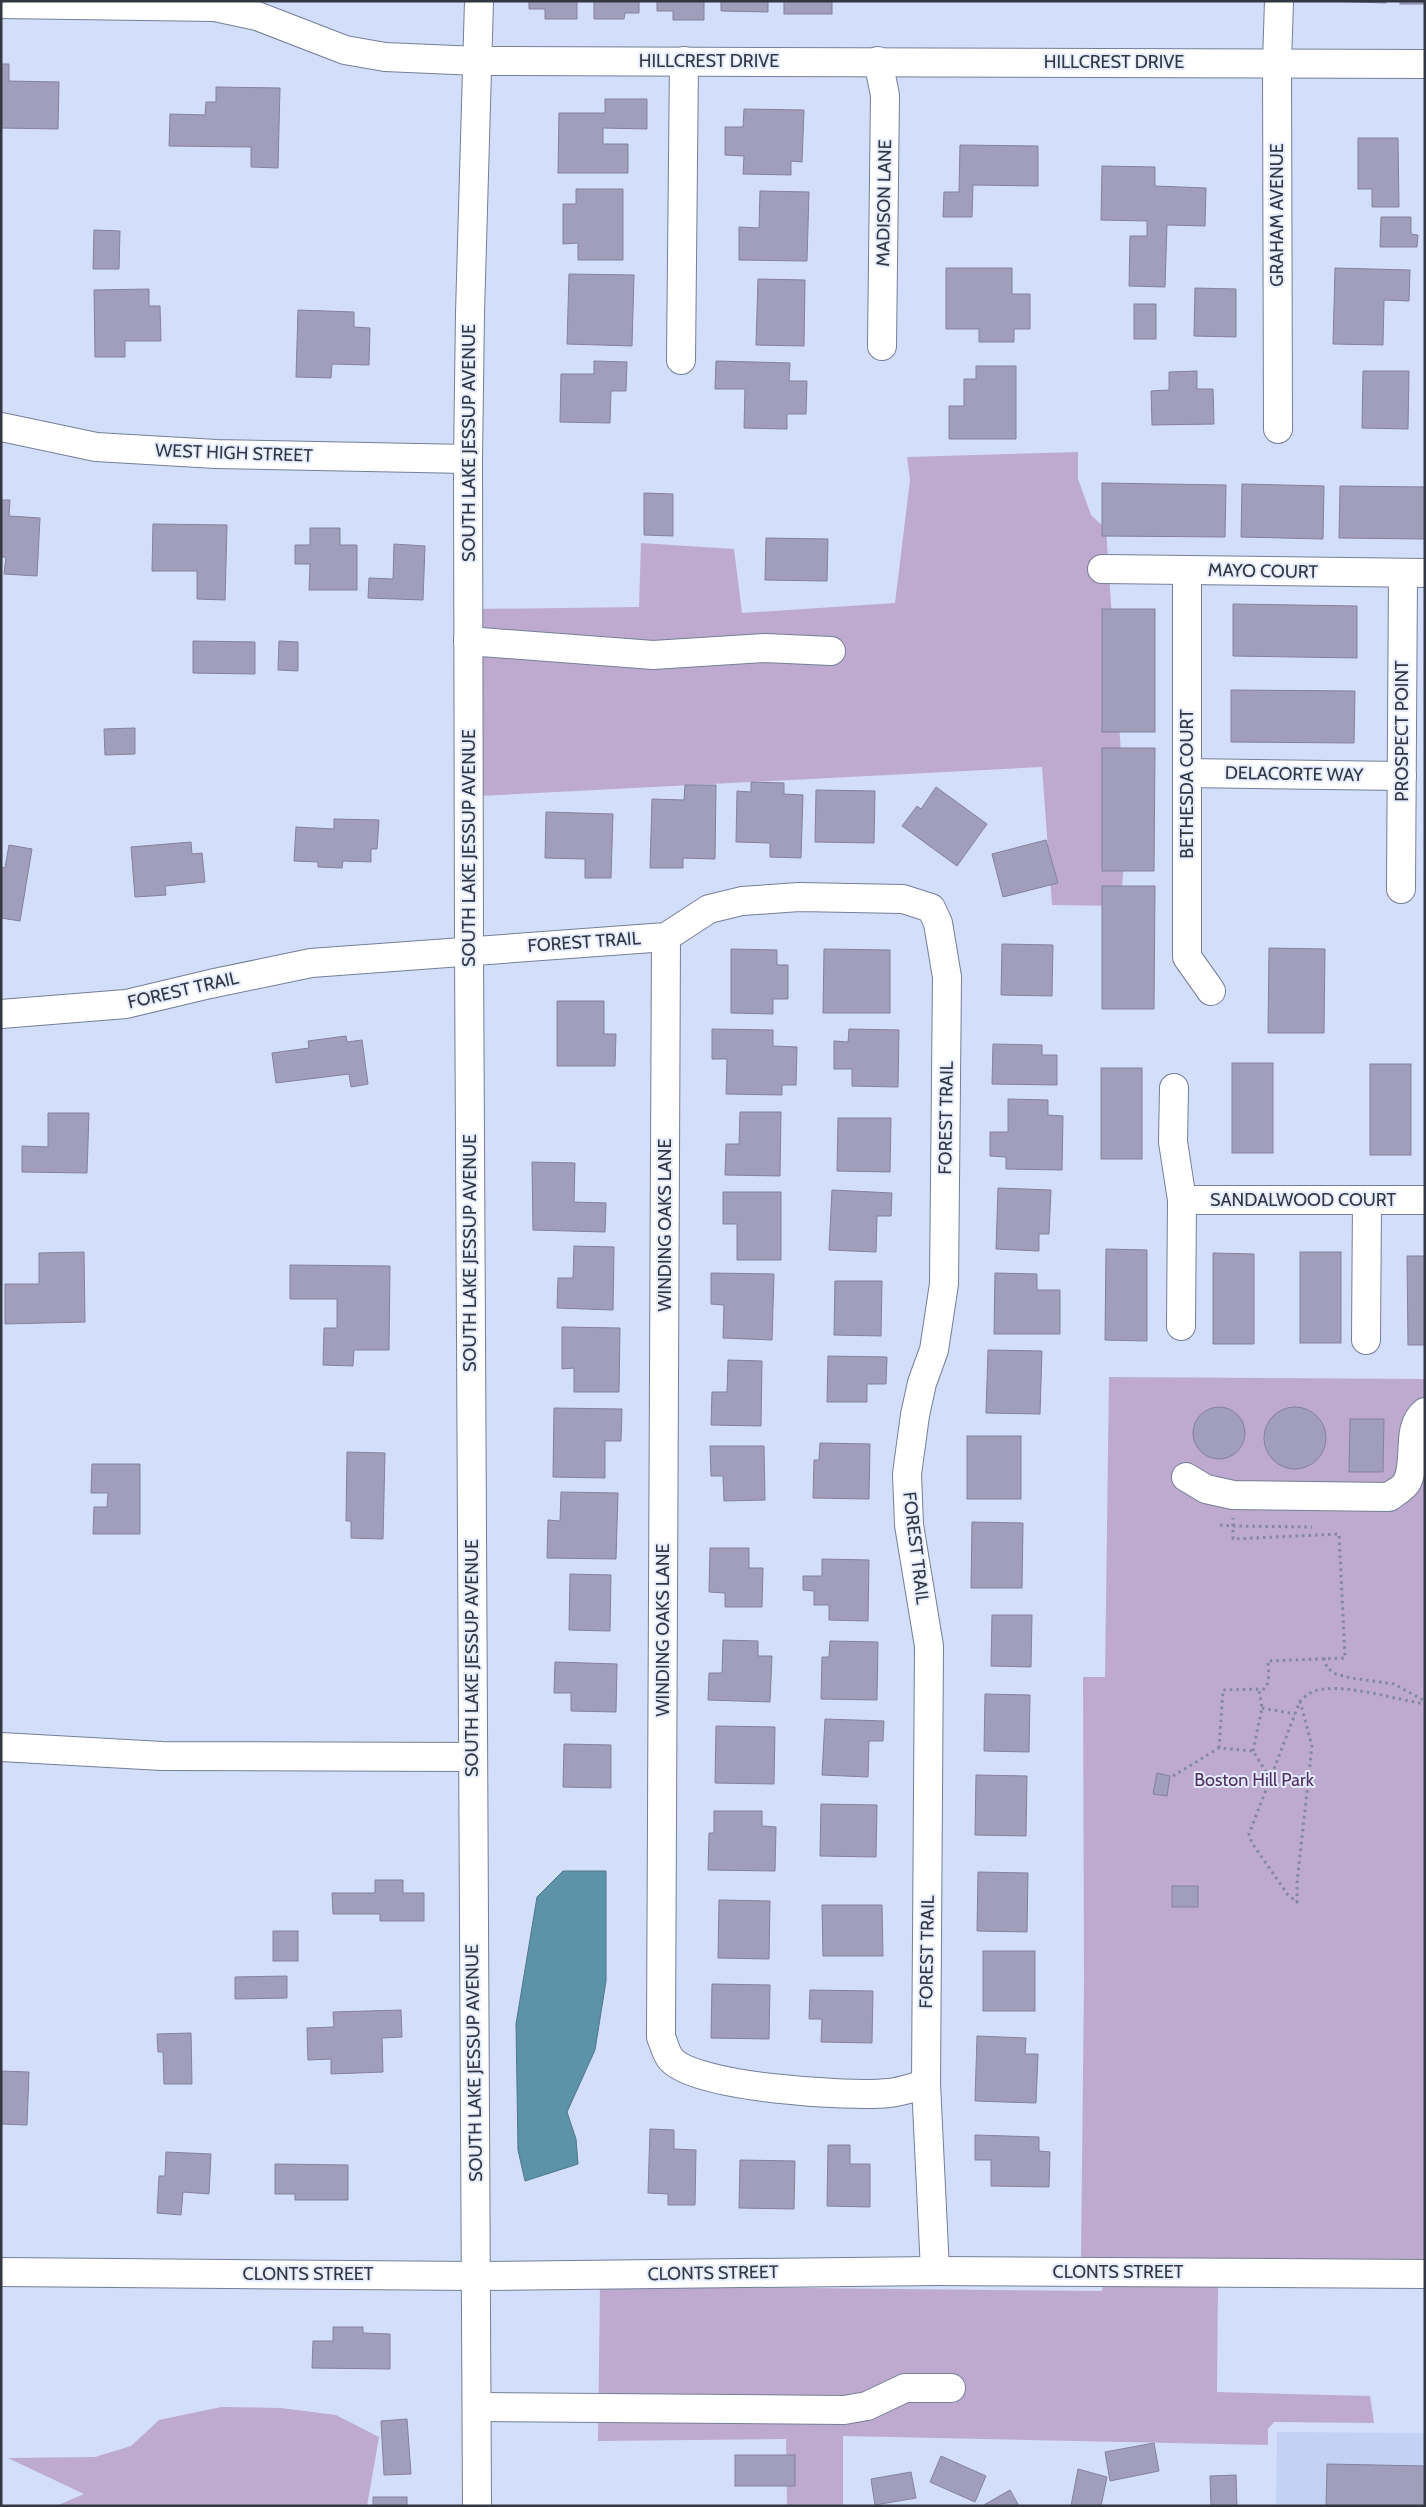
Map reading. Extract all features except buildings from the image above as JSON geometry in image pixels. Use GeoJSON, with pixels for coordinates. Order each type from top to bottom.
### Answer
{"type":"FeatureCollection","features":[{"type":"Feature","properties":{"kind":"street","name":"SOUTH LAKE JESSUP AVENUE"},"geometry":{"type":"LineString","coordinates":[[477,2506],[468,950],[468,460],[479,1]]}},
{"type":"Feature","properties":{"kind":"street","name":"GRAHAM AVENUE"},"geometry":{"type":"LineString","coordinates":[[1278,1],[1276,63],[1278,429]]}},
{"type":"Feature","properties":{"kind":"street","name":"HILLCREST DRIVE"},"geometry":{"type":"LineString","coordinates":[[1,4],[215,7],[258,16],[345,50],[385,57],[478,61],[1425,64]]}},
{"type":"Feature","properties":{"kind":"street"},"geometry":{"type":"LineString","coordinates":[[681,360],[684,61]]}},
{"type":"Feature","properties":{"kind":"street","name":"MADISON LANE"},"geometry":{"type":"LineString","coordinates":[[878,61],[884,95],[882,346]]}},
{"type":"Feature","properties":{"kind":"street","name":"WEST HIGH STREET"},"geometry":{"type":"LineString","coordinates":[[1,427],[96,447],[216,454],[468,460]]}},
{"type":"Feature","properties":{"kind":"street","name":"MAYO COURT"},"geometry":{"type":"LineString","coordinates":[[1102,569],[1414,573]]}},
{"type":"Feature","properties":{"kind":"street","name":"BETHESDA COURT"},"geometry":{"type":"LineString","coordinates":[[1187,570],[1187,957],[1211,991]]}},
{"type":"Feature","properties":{"kind":"street","name":"PROSPECT POINT"},"geometry":{"type":"LineString","coordinates":[[1401,888],[1402,776],[1414,573]]}},
{"type":"Feature","properties":{"kind":"street"},"geometry":{"type":"LineString","coordinates":[[468,641],[653,655],[766,648],[831,651]]}},
{"type":"Feature","properties":{"kind":"street","name":"DELACORTE WAY"},"geometry":{"type":"LineString","coordinates":[[1187,773],[1402,776]]}},
{"type":"Feature","properties":{"kind":"street","name":"FOREST TRAIL"},"geometry":{"type":"LineString","coordinates":[[1,1014],[126,1004],[311,963],[666,937],[709,909],[742,901],[799,897],[903,899],[930,908],[938,923],[947,977],[944,1284],[934,1350],[922,1384],[907,1474],[910,1525],[929,1646],[926,2084],[936,2271]]}},
{"type":"Feature","properties":{"kind":"street","name":"WINDING OAKS LANE"},"geometry":{"type":"LineString","coordinates":[[666,937],[661,2037],[670,2059],[691,2071],[743,2085],[836,2093],[890,2094],[926,2084]]}},
{"type":"Feature","properties":{"kind":"street"},"geometry":{"type":"LineString","coordinates":[[1174,1088],[1173,1142],[1182,1200],[1180,1326]]}},
{"type":"Feature","properties":{"kind":"street","name":"SANDALWOOD COURT"},"geometry":{"type":"LineString","coordinates":[[1182,1200],[1425,1200]]}},
{"type":"Feature","properties":{"kind":"street"},"geometry":{"type":"LineString","coordinates":[[1366,1340],[1367,1200]]}},
{"type":"Feature","properties":{"kind":"street"},"geometry":{"type":"LineString","coordinates":[[1186,1477],[1206,1489],[1233,1495],[1389,1497],[1406,1483],[1414,1456],[1413,1431],[1419,1417],[1425,1412]]}},
{"type":"Feature","properties":{"kind":"street"},"geometry":{"type":"LineString","coordinates":[[1,1747],[162,1756],[472,1757]]}},
{"type":"Feature","properties":{"kind":"street","name":"CLONTS STREET"},"geometry":{"type":"LineString","coordinates":[[1,2272],[477,2276],[936,2271],[1425,2274]]}},
{"type":"Feature","properties":{"kind":"street"},"geometry":{"type":"LineString","coordinates":[[477,2407],[844,2410],[866,2406],[905,2388],[951,2388]]}},
{"type":"Feature","properties":{"kind":"path"},"geometry":{"type":"LineString","coordinates":[[1219,1748],[1223,1690],[1259,1690],[1267,1686],[1268,1661],[1345,1658],[1339,1534],[1233,1539],[1233,1526],[1312,1527]]}},
{"type":"Feature","properties":{"kind":"path"},"geometry":{"type":"LineString","coordinates":[[1324,1658],[1327,1668],[1336,1674],[1394,1684],[1425,1703]]}},
{"type":"Feature","properties":{"kind":"path"},"geometry":{"type":"LineString","coordinates":[[1300,1701],[1312,1746],[1297,1883],[1297,1902],[1288,1895],[1252,1843],[1249,1834],[1300,1701],[1305,1696],[1323,1688],[1425,1703]]}},
{"type":"Feature","properties":{"kind":"path"},"geometry":{"type":"LineString","coordinates":[[1259,1690],[1262,1708],[1253,1751],[1270,1778]]}},
{"type":"Feature","properties":{"kind":"path"},"geometry":{"type":"LineString","coordinates":[[1262,1708],[1295,1714]]}},
{"type":"Feature","properties":{"kind":"path"},"geometry":{"type":"LineString","coordinates":[[1173,1776],[1219,1748],[1253,1751]]}},
{"type":"Feature","properties":{"kind":"shaded area"},"geometry":{"type":"Polygon","coordinates":[[[563,1871],[606,1871],[606,1981],[595,2050],[567,2112],[576,2139],[578,2164],[525,2181],[518,2150],[516,2024],[537,1897],[563,1871]]]}},
{"type":"Feature","properties":{"kind":"shaded area"},"geometry":{"type":"Polygon","coordinates":[[[1277,2432],[1425,2433],[1425,2506],[1276,2506],[1277,2432]]]}},
{"type":"Feature","properties":{"kind":"green space"},"geometry":{"type":"Polygon","coordinates":[[[1078,452],[1078,479],[1091,515],[1106,529],[1126,828],[1121,906],[1052,905],[1042,767],[479,796],[479,609],[639,607],[641,543],[734,549],[742,613],[895,603],[910,480],[907,457],[1078,452]]]}},
{"type":"Feature","properties":{"kind":"green space","name":"Boston Hill Park"},"geometry":{"type":"Polygon","coordinates":[[[1109,1377],[1425,1379],[1425,2260],[1081,2257],[1084,1980],[1083,1677],[1105,1677],[1109,1377]]]}},
{"type":"Feature","properties":{"kind":"green space"},"geometry":{"type":"Polygon","coordinates":[[[1103,2283],[1218,2284],[1217,2392],[1370,2396],[1374,2423],[1274,2422],[1268,2429],[1268,2445],[843,2436],[843,2506],[787,2506],[786,2439],[598,2441],[600,2286],[1102,2291],[1103,2283]]]}},
{"type":"Feature","properties":{"kind":"green space"},"geometry":{"type":"Polygon","coordinates":[[[221,2407],[281,2408],[336,2415],[379,2437],[367,2506],[56,2506],[84,2494],[8,2458],[95,2457],[131,2446],[159,2420],[221,2407]]]}}]}
